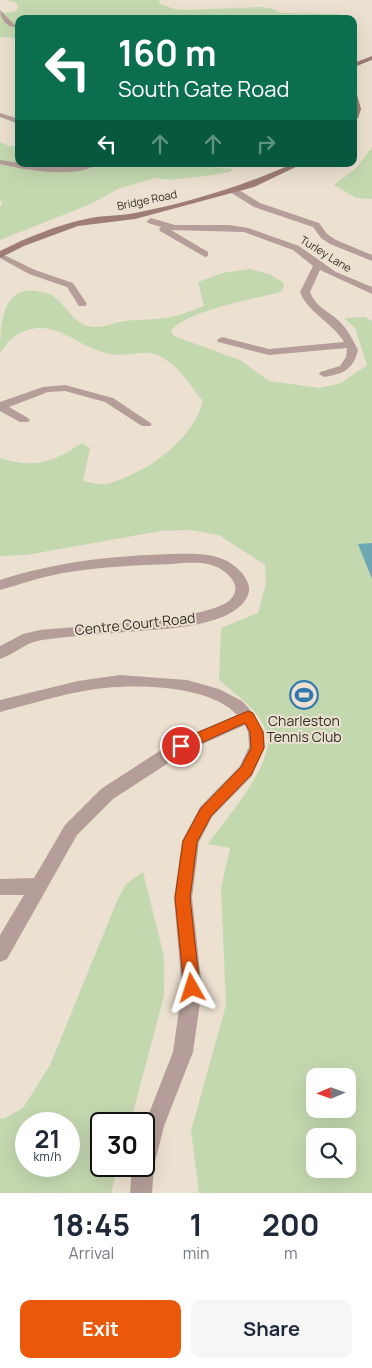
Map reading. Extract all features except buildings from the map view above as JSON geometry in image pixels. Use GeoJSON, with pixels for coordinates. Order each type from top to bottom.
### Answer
{"type":"FeatureCollection","features":[{"type":"Feature","properties":{"kind":"main road"},"geometry":{"type":"LineString","coordinates":[[357,64],[372,58]]}},
{"type":"Feature","properties":{"kind":"main road","name":"Bridge Road"},"geometry":{"type":"LineString","coordinates":[[0,255],[21,244],[75,224],[135,216],[251,185],[291,167]]}},
{"type":"Feature","properties":{"kind":"street"},"geometry":{"type":"LineString","coordinates":[[0,12],[8,23],[13,26]]}},
{"type":"Feature","properties":{"kind":"street"},"geometry":{"type":"LineString","coordinates":[[0,115],[15,121]]}},
{"type":"Feature","properties":{"kind":"street"},"geometry":{"type":"LineString","coordinates":[[0,162],[15,165]]}},
{"type":"Feature","properties":{"kind":"street"},"geometry":{"type":"LineString","coordinates":[[29,167],[60,169],[74,167]]}},
{"type":"Feature","properties":{"kind":"street"},"geometry":{"type":"LineString","coordinates":[[233,190],[257,205],[316,225],[324,236],[334,242],[372,258]]}},
{"type":"Feature","properties":{"kind":"street"},"geometry":{"type":"LineString","coordinates":[[135,216],[151,221],[205,254]]}},
{"type":"Feature","properties":{"kind":"street","name":"Turley Lane"},"geometry":{"type":"LineString","coordinates":[[151,221],[174,228],[229,228],[245,230],[296,248],[318,265],[352,283],[372,290]]}},
{"type":"Feature","properties":{"kind":"street"},"geometry":{"type":"LineString","coordinates":[[0,255],[32,272],[70,285],[82,304]]}},
{"type":"Feature","properties":{"kind":"street"},"geometry":{"type":"LineString","coordinates":[[318,265],[305,292],[306,297],[346,336],[353,350],[348,365],[342,372],[324,374]]}},
{"type":"Feature","properties":{"kind":"street"},"geometry":{"type":"LineString","coordinates":[[222,340],[269,352],[351,345]]}},
{"type":"Feature","properties":{"kind":"street"},"geometry":{"type":"LineString","coordinates":[[0,406],[47,389],[65,388],[109,400],[146,424]]}},
{"type":"Feature","properties":{"kind":"street"},"geometry":{"type":"LineString","coordinates":[[0,406],[24,420]]}},
{"type":"Feature","properties":{"kind":"street","name":"Centre Court Road"},"geometry":{"type":"LineString","coordinates":[[0,585],[34,574],[133,560],[204,559],[217,561],[231,568],[239,578],[242,587],[240,598],[230,608],[210,615],[191,620],[40,635],[28,638],[0,653]]}},
{"type":"Feature","properties":{"kind":"street"},"geometry":{"type":"LineString","coordinates":[[0,706],[78,687],[120,681],[187,686],[214,693],[237,705],[248,716],[256,732],[258,748],[246,771],[206,812],[190,841],[183,898],[192,988],[183,1052],[155,1123]]}},
{"type":"Feature","properties":{"kind":"street"},"geometry":{"type":"LineString","coordinates":[[0,953],[71,830],[107,794],[181,746],[248,716]]}},
{"type":"Feature","properties":{"kind":"street"},"geometry":{"type":"LineString","coordinates":[[0,887],[38,886]]}},
{"type":"Feature","properties":{"kind":"street"},"geometry":{"type":"LineString","coordinates":[[141,1193],[142,1177]]}},
{"type":"Feature","properties":{"kind":"green space"},"geometry":{"type":"Polygon","coordinates":[[[7,0],[159,0],[160,4],[174,9],[261,7],[273,9],[281,13],[340,14],[15,15],[15,38],[0,37],[0,14],[16,11],[18,7],[16,3],[7,0]]]}},
{"type":"Feature","properties":{"kind":"green space"},"geometry":{"type":"Polygon","coordinates":[[[0,142],[9,146],[15,146],[15,167],[211,167],[234,169],[229,172],[213,175],[170,180],[155,178],[118,189],[91,204],[0,240],[0,207],[3,202],[0,201],[0,142]]]}},
{"type":"Feature","properties":{"kind":"green space"},"geometry":{"type":"Polygon","coordinates":[[[372,147],[372,199],[356,198],[334,185],[357,167],[372,147]]]}},
{"type":"Feature","properties":{"kind":"green space"},"geometry":{"type":"Polygon","coordinates":[[[250,269],[269,274],[283,282],[284,287],[281,292],[205,312],[178,324],[171,331],[174,336],[240,360],[269,381],[320,388],[341,383],[367,365],[355,328],[344,318],[365,317],[372,321],[372,1193],[199,1193],[191,1131],[226,1005],[221,888],[230,848],[208,844],[236,807],[256,776],[267,746],[267,734],[254,711],[219,680],[221,628],[258,613],[266,584],[265,565],[219,535],[190,530],[161,531],[26,555],[0,556],[0,458],[23,463],[43,462],[62,455],[82,443],[90,448],[83,481],[107,484],[135,473],[158,460],[187,433],[201,409],[202,400],[171,363],[157,355],[146,353],[122,355],[98,351],[53,330],[41,328],[29,330],[13,337],[0,353],[2,322],[9,302],[15,295],[24,291],[46,293],[57,299],[78,321],[93,327],[130,320],[167,318],[204,306],[198,282],[222,273],[250,269]]]}},
{"type":"Feature","properties":{"kind":"green space"},"geometry":{"type":"Polygon","coordinates":[[[143,872],[164,956],[164,996],[133,1112],[90,1112],[90,1177],[115,1177],[111,1193],[0,1193],[0,1118],[3,1119],[15,1112],[15,1177],[80,1177],[80,1112],[16,1112],[23,1108],[50,1065],[117,901],[126,884],[143,872]]]}},
{"type":"Feature","properties":{"kind":"water"},"geometry":{"type":"Polygon","coordinates":[[[372,543],[372,579],[358,544],[372,543]]]}},
{"type":"Feature","properties":{"kind":"place","name":"Charleston Tennis Club"},"geometry":{"type":"Point","coordinates":[304,695]}},
{"type":"Feature","properties":{"kind":"route"},"geometry":{"type":"LineString","coordinates":[[181,746],[248,716],[256,732],[258,748],[246,771],[206,812],[190,841],[183,898],[192,988]]}}]}
